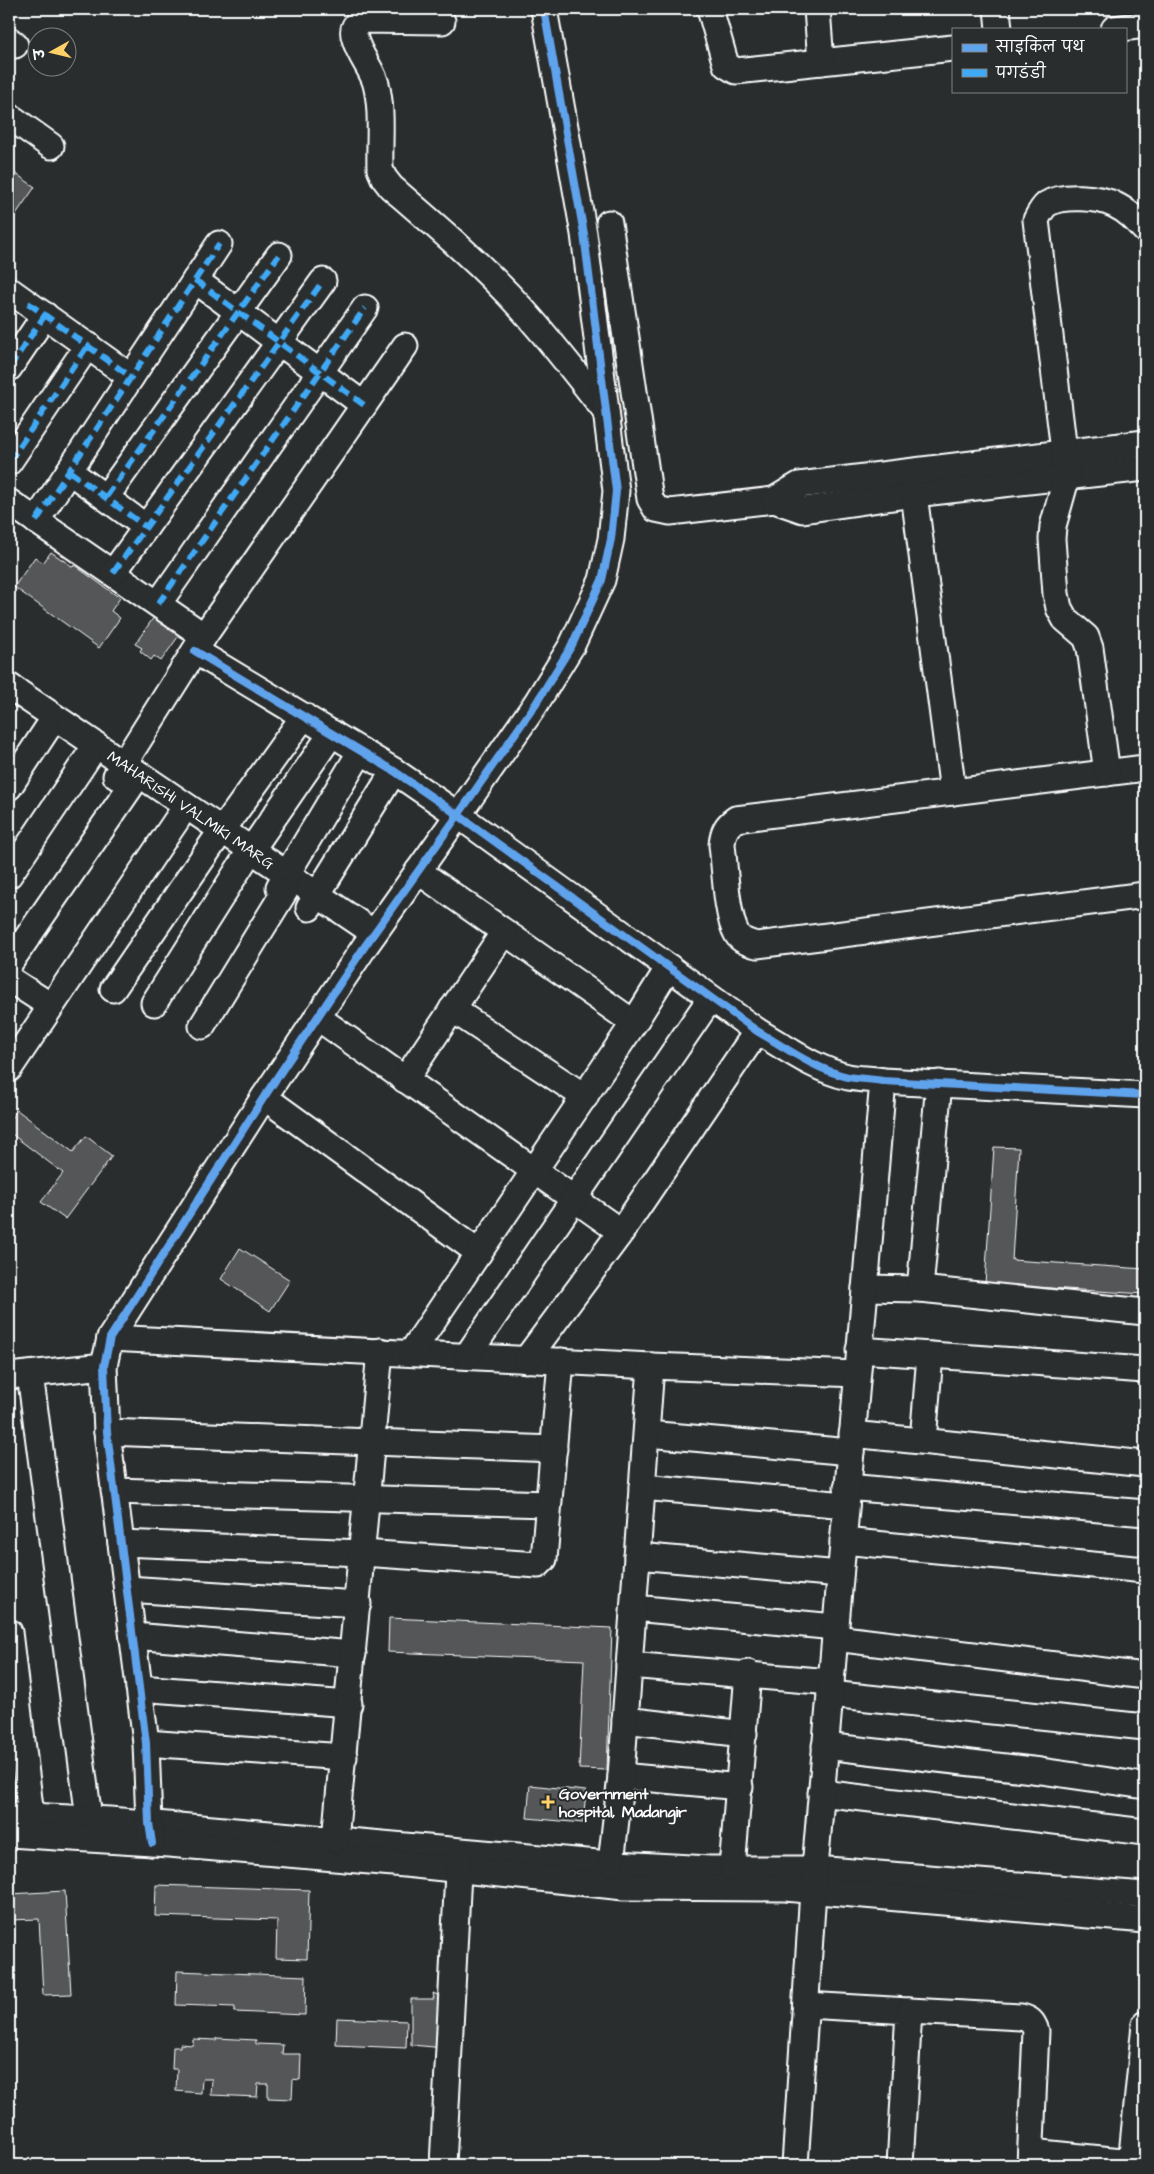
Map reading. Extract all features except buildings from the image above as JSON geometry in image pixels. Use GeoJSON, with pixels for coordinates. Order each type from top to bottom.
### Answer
{"type":"FeatureCollection","features":[{"type":"Feature","properties":{"kind":"street"},"geometry":{"type":"LineString","coordinates":[[150,1833],[146,1743],[107,1432],[104,1366],[110,1338],[264,1097],[369,939],[540,698],[572,645],[602,580],[611,539],[616,491],[584,234],[544,9]]}},
{"type":"Feature","properties":{"kind":"street"},"geometry":{"type":"LineString","coordinates":[[710,9],[726,65],[730,70],[736,72],[952,48]]}},
{"type":"Feature","properties":{"kind":"street"},"geometry":{"type":"LineString","coordinates":[[818,9],[821,62]]}},
{"type":"Feature","properties":{"kind":"street"},"geometry":{"type":"LineString","coordinates":[[997,9],[999,28]]}},
{"type":"Feature","properties":{"kind":"street"},"geometry":{"type":"LineString","coordinates":[[1114,9],[1115,28]]}},
{"type":"Feature","properties":{"kind":"street"},"geometry":{"type":"LineString","coordinates":[[442,21],[361,20],[356,23],[353,30],[354,39],[376,82],[380,168],[384,178],[391,187],[472,258],[521,308],[556,348],[606,412]]}},
{"type":"Feature","properties":{"kind":"street"},"geometry":{"type":"LineString","coordinates":[[1122,28],[1145,25]]}},
{"type":"Feature","properties":{"kind":"street"},"geometry":{"type":"LineString","coordinates":[[9,116],[51,146]]}},
{"type":"Feature","properties":{"kind":"street"},"geometry":{"type":"LineString","coordinates":[[1107,773],[1090,648],[1086,637],[1065,619],[1059,608],[1056,594],[1052,539],[1053,526],[1066,464],[1036,220],[1040,212],[1048,204],[1071,198],[1093,198],[1114,204],[1129,213],[1145,230]]}},
{"type":"Feature","properties":{"kind":"street"},"geometry":{"type":"LineString","coordinates":[[609,223],[652,504],[656,509],[670,512],[774,500],[803,510],[913,483],[1066,464],[1145,443]]}},
{"type":"Feature","properties":{"kind":"street"},"geometry":{"type":"LineString","coordinates":[[36,521],[218,244]]}},
{"type":"Feature","properties":{"kind":"street"},"geometry":{"type":"LineString","coordinates":[[106,497],[279,255]]}},
{"type":"Feature","properties":{"kind":"street"},"geometry":{"type":"LineString","coordinates":[[195,280],[364,405]]}},
{"type":"Feature","properties":{"kind":"street"},"geometry":{"type":"LineString","coordinates":[[113,573],[322,281]]}},
{"type":"Feature","properties":{"kind":"street"},"geometry":{"type":"LineString","coordinates":[[9,290],[131,377]]}},
{"type":"Feature","properties":{"kind":"street"},"geometry":{"type":"LineString","coordinates":[[158,604],[365,308]]}},
{"type":"Feature","properties":{"kind":"street"},"geometry":{"type":"LineString","coordinates":[[9,368],[45,315]]}},
{"type":"Feature","properties":{"kind":"street"},"geometry":{"type":"LineString","coordinates":[[9,462],[88,345]]}},
{"type":"Feature","properties":{"kind":"street"},"geometry":{"type":"LineString","coordinates":[[9,964],[124,775],[199,643],[405,346]]}},
{"type":"Feature","properties":{"kind":"street"},"geometry":{"type":"LineString","coordinates":[[1066,464],[1145,468]]}},
{"type":"Feature","properties":{"kind":"street"},"geometry":{"type":"LineString","coordinates":[[69,471],[146,527]]}},
{"type":"Feature","properties":{"kind":"street"},"geometry":{"type":"LineString","coordinates":[[913,483],[953,792]]}},
{"type":"Feature","properties":{"kind":"street"},"geometry":{"type":"LineString","coordinates":[[9,502],[158,604],[199,643],[304,716],[394,771],[458,815],[669,967],[710,999],[803,1059],[848,1077],[883,1081],[1145,1094]]}},
{"type":"Feature","properties":{"kind":"street","name":"MAHARISHI VALMIKI MARG"},"geometry":{"type":"LineString","coordinates":[[9,686],[178,818],[218,837]]}},
{"type":"Feature","properties":{"kind":"street","name":"MAHARISHI VALMIKI MARG"},"geometry":{"type":"LineString","coordinates":[[9,702],[88,757],[124,775],[247,856],[283,884],[313,901],[369,939]]}},
{"type":"Feature","properties":{"kind":"street"},"geometry":{"type":"LineString","coordinates":[[113,989],[304,716]]}},
{"type":"Feature","properties":{"kind":"street"},"geometry":{"type":"LineString","coordinates":[[9,787],[47,728]]}},
{"type":"Feature","properties":{"kind":"street"},"geometry":{"type":"LineString","coordinates":[[154,1004],[247,856],[332,733]]}},
{"type":"Feature","properties":{"kind":"street"},"geometry":{"type":"LineString","coordinates":[[202,1026],[361,751]]}},
{"type":"Feature","properties":{"kind":"street"},"geometry":{"type":"LineString","coordinates":[[9,875],[88,757]]}},
{"type":"Feature","properties":{"kind":"street"},"geometry":{"type":"LineString","coordinates":[[1145,768],[736,819],[723,833],[722,845],[732,922],[738,935],[746,942],[756,945],[1145,895]]}},
{"type":"Feature","properties":{"kind":"street"},"geometry":{"type":"LineString","coordinates":[[313,901],[394,771]]}},
{"type":"Feature","properties":{"kind":"street"},"geometry":{"type":"LineString","coordinates":[[9,1069],[178,818]]}},
{"type":"Feature","properties":{"kind":"street"},"geometry":{"type":"LineString","coordinates":[[418,872],[634,1023]]}},
{"type":"Feature","properties":{"kind":"street"},"geometry":{"type":"LineString","coordinates":[[405,1080],[504,932]]}},
{"type":"Feature","properties":{"kind":"street"},"geometry":{"type":"LineString","coordinates":[[411,1353],[634,1023],[669,967]]}},
{"type":"Feature","properties":{"kind":"street"},"geometry":{"type":"LineString","coordinates":[[9,979],[51,1006]]}},
{"type":"Feature","properties":{"kind":"street"},"geometry":{"type":"LineString","coordinates":[[467,1356],[710,999]]}},
{"type":"Feature","properties":{"kind":"street"},"geometry":{"type":"LineString","coordinates":[[452,1009],[584,1097]]}},
{"type":"Feature","properties":{"kind":"street"},"geometry":{"type":"LineString","coordinates":[[317,1017],[621,1232]]}},
{"type":"Feature","properties":{"kind":"street"},"geometry":{"type":"LineString","coordinates":[[526,1360],[621,1232],[757,1031]]}},
{"type":"Feature","properties":{"kind":"street"},"geometry":{"type":"LineString","coordinates":[[795,2165],[821,1793],[883,1081]]}},
{"type":"Feature","properties":{"kind":"street"},"geometry":{"type":"LineString","coordinates":[[920,1290],[939,1084]]}},
{"type":"Feature","properties":{"kind":"street"},"geometry":{"type":"LineString","coordinates":[[264,1097],[479,1253]]}},
{"type":"Feature","properties":{"kind":"street"},"geometry":{"type":"LineString","coordinates":[[865,1288],[920,1290],[1145,1312]]}},
{"type":"Feature","properties":{"kind":"street"},"geometry":{"type":"LineString","coordinates":[[110,1338],[651,1366],[858,1362],[930,1355],[1145,1370]]}},
{"type":"Feature","properties":{"kind":"street"},"geometry":{"type":"LineString","coordinates":[[335,1840],[380,1351]]}},
{"type":"Feature","properties":{"kind":"street"},"geometry":{"type":"LineString","coordinates":[[923,1441],[930,1355]]}},
{"type":"Feature","properties":{"kind":"street"},"geometry":{"type":"LineString","coordinates":[[121,1543],[362,1553],[538,1565],[544,1559],[562,1361]]}},
{"type":"Feature","properties":{"kind":"street"},"geometry":{"type":"LineString","coordinates":[[89,1818],[20,1375],[104,1366]]}},
{"type":"Feature","properties":{"kind":"street"},"geometry":{"type":"LineString","coordinates":[[611,1863],[621,1776],[651,1366]]}},
{"type":"Feature","properties":{"kind":"street"},"geometry":{"type":"LineString","coordinates":[[107,1432],[554,1449]]}},
{"type":"Feature","properties":{"kind":"street"},"geometry":{"type":"LineString","coordinates":[[646,1434],[852,1443],[923,1441],[1145,1464]]}},
{"type":"Feature","properties":{"kind":"street"},"geometry":{"type":"LineString","coordinates":[[642,1486],[1145,1513]]}},
{"type":"Feature","properties":{"kind":"street"},"geometry":{"type":"LineString","coordinates":[[114,1491],[367,1497],[548,1504]]}},
{"type":"Feature","properties":{"kind":"street"},"geometry":{"type":"LineString","coordinates":[[843,1541],[1145,1570]]}},
{"type":"Feature","properties":{"kind":"street"},"geometry":{"type":"LineString","coordinates":[[637,1556],[840,1574]]}},
{"type":"Feature","properties":{"kind":"street"},"geometry":{"type":"LineString","coordinates":[[127,1589],[358,1604]]}},
{"type":"Feature","properties":{"kind":"street"},"geometry":{"type":"LineString","coordinates":[[634,1608],[835,1632],[1145,1676]]}},
{"type":"Feature","properties":{"kind":"street"},"geometry":{"type":"LineString","coordinates":[[9,1632],[20,1816],[89,1818],[150,1833],[458,1860],[611,1863],[732,1869],[1145,1920]]}},
{"type":"Feature","properties":{"kind":"street"},"geometry":{"type":"LineString","coordinates":[[133,1636],[353,1654]]}},
{"type":"Feature","properties":{"kind":"street"},"geometry":{"type":"LineString","coordinates":[[629,1665],[748,1673],[830,1688],[1145,1727]]}},
{"type":"Feature","properties":{"kind":"street"},"geometry":{"type":"LineString","coordinates":[[732,1869],[748,1673]]}},
{"type":"Feature","properties":{"kind":"street"},"geometry":{"type":"LineString","coordinates":[[139,1688],[349,1704]]}},
{"type":"Feature","properties":{"kind":"street"},"geometry":{"type":"LineString","coordinates":[[625,1720],[744,1734]]}},
{"type":"Feature","properties":{"kind":"street"},"geometry":{"type":"LineString","coordinates":[[146,1743],[344,1757]]}},
{"type":"Feature","properties":{"kind":"street"},"geometry":{"type":"LineString","coordinates":[[825,1746],[1145,1786]]}},
{"type":"Feature","properties":{"kind":"street"},"geometry":{"type":"LineString","coordinates":[[621,1776],[740,1787]]}},
{"type":"Feature","properties":{"kind":"street"},"geometry":{"type":"LineString","coordinates":[[821,1793],[1145,1832]]}},
{"type":"Feature","properties":{"kind":"street"},"geometry":{"type":"LineString","coordinates":[[9,1834],[150,1833],[335,1840],[624,1887],[785,1888],[814,1880],[1145,1895]]}},
{"type":"Feature","properties":{"kind":"street"},"geometry":{"type":"LineString","coordinates":[[443,2165],[458,1860]]}},
{"type":"Feature","properties":{"kind":"street"},"geometry":{"type":"LineString","coordinates":[[806,2005],[1028,2018],[1033,2023],[1036,2031],[1031,2159],[1131,2164],[1145,2024]]}},
{"type":"Feature","properties":{"kind":"street"},"geometry":{"type":"LineString","coordinates":[[900,2165],[909,2011]]}},
{"type":"Feature","properties":{"kind":"marked path"},"geometry":{"type":"LineString","coordinates":[[36,521],[219,244]]}},
{"type":"Feature","properties":{"kind":"marked path"},"geometry":{"type":"LineString","coordinates":[[106,497],[279,255]]}},
{"type":"Feature","properties":{"kind":"marked path"},"geometry":{"type":"LineString","coordinates":[[195,280],[364,405]]}},
{"type":"Feature","properties":{"kind":"marked path"},"geometry":{"type":"LineString","coordinates":[[113,573],[323,281]]}},
{"type":"Feature","properties":{"kind":"marked path"},"geometry":{"type":"LineString","coordinates":[[28,303],[131,377]]}},
{"type":"Feature","properties":{"kind":"marked path"},"geometry":{"type":"LineString","coordinates":[[158,604],[365,308]]}},
{"type":"Feature","properties":{"kind":"marked path"},"geometry":{"type":"LineString","coordinates":[[9,368],[45,315]]}},
{"type":"Feature","properties":{"kind":"marked path"},"geometry":{"type":"LineString","coordinates":[[9,462],[88,345]]}},
{"type":"Feature","properties":{"kind":"marked path"},"geometry":{"type":"LineString","coordinates":[[69,471],[146,527]]}},
{"type":"Feature","properties":{"kind":"cycle path"},"geometry":{"type":"LineString","coordinates":[[195,651],[394,771],[458,815],[535,705],[572,645],[602,580],[611,539],[616,491],[584,234],[544,9]]}},
{"type":"Feature","properties":{"kind":"cycle path"},"geometry":{"type":"LineString","coordinates":[[152,1843],[149,1823],[146,1743],[107,1432],[104,1366],[110,1338],[264,1097],[365,946],[458,815],[757,1031],[824,1069],[848,1077],[883,1081],[1145,1095]]}},
{"type":"Feature","properties":{"kind":"place","name":"Government hospital, Madangir"},"geometry":{"type":"Point","coordinates":[548,1802]}}]}
